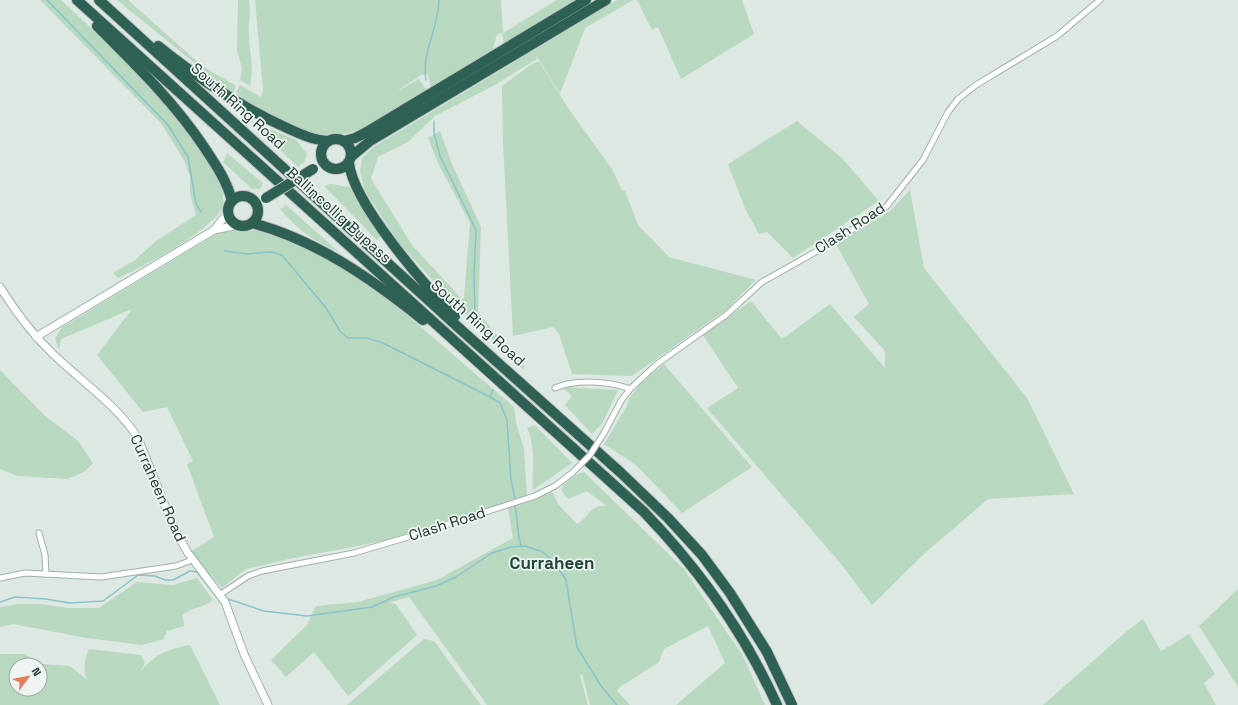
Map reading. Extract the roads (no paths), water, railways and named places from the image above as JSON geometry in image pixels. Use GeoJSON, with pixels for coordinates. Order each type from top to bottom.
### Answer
{"type":"FeatureCollection","features":[{"type":"Feature","properties":{"kind":"highway"},"geometry":{"type":"LineString","coordinates":[[71,0],[151,80],[181,114],[222,175],[232,201],[229,211],[232,220],[238,225],[248,225],[252,223],[278,231],[334,258],[368,278],[411,310],[508,390]]}},
{"type":"Feature","properties":{"kind":"highway","name":"Ballincollig Bypass"},"geometry":{"type":"LineString","coordinates":[[77,0],[508,390]]}},
{"type":"Feature","properties":{"kind":"highway"},"geometry":{"type":"LineString","coordinates":[[100,0],[197,76],[229,97],[264,117],[291,130],[318,140],[328,141],[336,139],[344,141],[365,133],[586,0]]}},
{"type":"Feature","properties":{"kind":"highway","name":"South Ring Road"},"geometry":{"type":"LineString","coordinates":[[100,0],[459,328],[520,381],[653,502],[702,555],[730,593],[753,629],[776,670],[792,705]]}},
{"type":"Feature","properties":{"kind":"highway"},"geometry":{"type":"LineString","coordinates":[[313,169],[329,168],[338,170],[370,141],[606,0]]}},
{"type":"Feature","properties":{"kind":"highway"},"geometry":{"type":"LineString","coordinates":[[328,141],[322,149],[322,158],[329,168]]}},
{"type":"Feature","properties":{"kind":"highway"},"geometry":{"type":"LineString","coordinates":[[344,141],[350,147],[350,173],[358,190],[402,255],[449,309],[520,381]]}},
{"type":"Feature","properties":{"kind":"highway"},"geometry":{"type":"LineString","coordinates":[[232,201],[240,197],[252,199],[266,198],[313,169],[322,158]]}},
{"type":"Feature","properties":{"kind":"highway"},"geometry":{"type":"LineString","coordinates":[[252,223],[266,198]]}},
{"type":"Feature","properties":{"kind":"highway"},"geometry":{"type":"LineString","coordinates":[[252,199],[258,207],[258,212]]}},
{"type":"Feature","properties":{"kind":"highway","name":"South Ring Road"},"geometry":{"type":"LineString","coordinates":[[508,390],[644,512],[686,557],[721,604],[755,658],[777,705]]}},
{"type":"Feature","properties":{"kind":"street","name":"Clash Road"},"geometry":{"type":"LineString","coordinates":[[221,594],[248,576],[257,573],[354,552],[523,501],[550,489],[572,473],[590,455],[604,433],[616,409],[630,389],[657,364],[726,315],[762,282],[835,241],[886,207],[924,160],[948,112],[958,99],[976,85],[1057,36],[1100,0]]}},
{"type":"Feature","properties":{"kind":"street"},"geometry":{"type":"LineString","coordinates":[[214,230],[229,211]]}},
{"type":"Feature","properties":{"kind":"street"},"geometry":{"type":"LineString","coordinates":[[36,337],[214,230],[238,225]]}},
{"type":"Feature","properties":{"kind":"street","name":"Curraheen Road"},"geometry":{"type":"LineString","coordinates":[[0,287],[14,310],[36,337],[80,379],[117,409],[130,425],[138,438],[174,528],[192,560],[221,594],[225,602],[244,654],[268,705]]}},
{"type":"Feature","properties":{"kind":"street"},"geometry":{"type":"LineString","coordinates":[[555,388],[572,383],[610,383],[619,384],[630,389]]}},
{"type":"Feature","properties":{"kind":"street"},"geometry":{"type":"LineString","coordinates":[[39,533],[45,555],[46,574]]}},
{"type":"Feature","properties":{"kind":"street"},"geometry":{"type":"LineString","coordinates":[[0,578],[25,574],[101,577],[176,566],[192,560]]}},
{"type":"Feature","properties":{"kind":"waterway"},"geometry":{"type":"LineString","coordinates":[[47,0],[168,125],[188,157],[196,204],[201,212]]}},
{"type":"Feature","properties":{"kind":"waterway"},"geometry":{"type":"LineString","coordinates":[[426,80],[426,60],[436,20],[439,0]]}},
{"type":"Feature","properties":{"kind":"waterway"},"geometry":{"type":"LineString","coordinates":[[434,121],[434,133],[440,156],[476,230],[474,272],[475,318]]}},
{"type":"Feature","properties":{"kind":"waterway"},"geometry":{"type":"LineString","coordinates":[[225,251],[246,254],[271,252],[282,255],[326,308],[340,331],[348,338],[367,338],[383,343],[490,397]]}},
{"type":"Feature","properties":{"kind":"waterway"},"geometry":{"type":"LineString","coordinates":[[493,390],[490,397],[500,403],[507,420],[511,479],[515,500]]}},
{"type":"Feature","properties":{"kind":"waterway"},"geometry":{"type":"LineString","coordinates":[[515,504],[521,546]]}},
{"type":"Feature","properties":{"kind":"waterway"},"geometry":{"type":"LineString","coordinates":[[225,598],[264,611],[307,616],[372,607],[394,597],[436,586],[456,577],[492,553],[511,547],[525,546],[543,552],[555,563],[566,580],[577,647],[601,686],[617,705]]}},
{"type":"Feature","properties":{"kind":"waterway"},"geometry":{"type":"LineString","coordinates":[[0,602],[15,597],[46,599],[69,603],[103,601],[138,575],[155,576],[165,580],[173,580],[190,571],[197,572],[217,597]]}},
{"type":"Feature","properties":{"kind":"district","name":"Curraheen"},"geometry":{"type":"Point","coordinates":[552,563]}}]}
